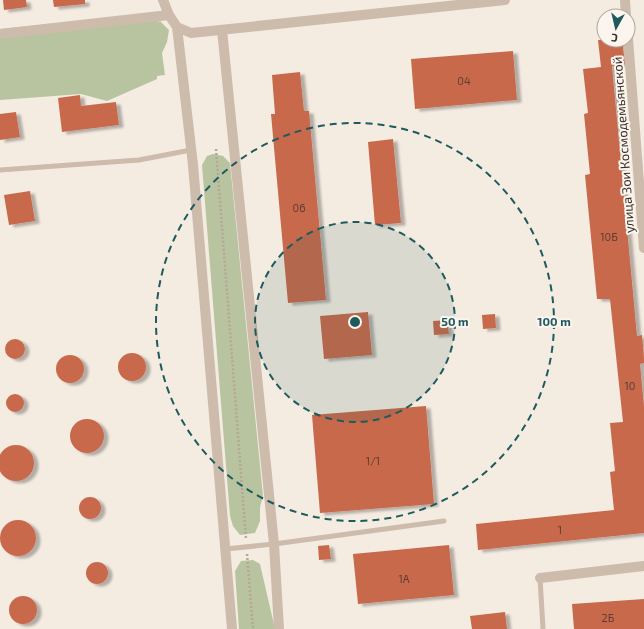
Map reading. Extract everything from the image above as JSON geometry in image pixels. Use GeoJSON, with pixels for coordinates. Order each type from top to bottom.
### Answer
{"type":"FeatureCollection","features":[{"type":"Feature","properties":{"kind":"street"},"geometry":{"type":"LineString","coordinates":[[163,0],[169,15],[177,27],[191,150],[232,629]]}},
{"type":"Feature","properties":{"kind":"street"},"geometry":{"type":"LineString","coordinates":[[177,27],[191,33],[505,0]]}},
{"type":"Feature","properties":{"kind":"street"},"geometry":{"type":"LineString","coordinates":[[0,34],[169,15]]}},
{"type":"Feature","properties":{"kind":"street"},"geometry":{"type":"LineString","coordinates":[[222,30],[274,544],[279,629]]}},
{"type":"Feature","properties":{"kind":"street","name":"улица Зои Космодемьянской"},"geometry":{"type":"LineString","coordinates":[[629,48],[644,248]]}},
{"type":"Feature","properties":{"kind":"street"},"geometry":{"type":"LineString","coordinates":[[540,578],[644,566]]}},
{"type":"Feature","properties":{"kind":"lane"},"geometry":{"type":"LineString","coordinates":[[0,170],[139,160],[191,150]]}},
{"type":"Feature","properties":{"kind":"lane"},"geometry":{"type":"LineString","coordinates":[[226,549],[444,521]]}},
{"type":"Feature","properties":{"kind":"lane"},"geometry":{"type":"LineString","coordinates":[[540,578],[544,629]]}},
{"type":"Feature","properties":{"kind":"path"},"geometry":{"type":"LineString","coordinates":[[216,149],[246,530]]}},
{"type":"Feature","properties":{"kind":"path"},"geometry":{"type":"LineString","coordinates":[[248,563],[253,629]]}},
{"type":"Feature","properties":{"kind":"green space"},"geometry":{"type":"Polygon","coordinates":[[[156,13],[158,22],[160,21],[169,30],[167,42],[162,53],[165,75],[157,76],[157,79],[107,101],[81,94],[0,100],[0,29],[156,13]]]}},
{"type":"Feature","properties":{"kind":"green space"},"geometry":{"type":"Polygon","coordinates":[[[213,154],[223,156],[230,163],[263,496],[260,507],[260,521],[255,533],[240,535],[233,526],[230,516],[202,165],[207,156],[213,154]]]}},
{"type":"Feature","properties":{"kind":"green space"},"geometry":{"type":"Polygon","coordinates":[[[253,560],[260,564],[275,629],[239,629],[235,571],[241,561],[253,560]]]}},
{"type":"Feature","properties":{"kind":"building"},"geometry":{"type":"Polygon","coordinates":[[[3,0],[26,0],[27,7],[4,10],[3,0]]]}},
{"type":"Feature","properties":{"kind":"building"},"geometry":{"type":"Polygon","coordinates":[[[53,0],[85,0],[85,4],[54,7],[53,0]]]}},
{"type":"Feature","properties":{"kind":"building"},"geometry":{"type":"Polygon","coordinates":[[[599,48],[623,48],[625,64],[612,66],[637,336],[642,335],[644,359],[644,363],[640,364],[644,407],[644,533],[478,550],[476,524],[614,510],[610,472],[615,471],[610,423],[623,422],[610,299],[597,299],[585,175],[590,174],[584,114],[588,113],[583,69],[601,67],[599,48]]]}},
{"type":"Feature","properties":{"kind":"building"},"geometry":{"type":"Polygon","coordinates":[[[513,51],[517,100],[415,109],[411,59],[513,51]]]}},
{"type":"Feature","properties":{"kind":"building"},"geometry":{"type":"Polygon","coordinates":[[[300,72],[304,111],[309,111],[326,300],[288,303],[271,114],[275,114],[272,75],[300,72]]]}},
{"type":"Feature","properties":{"kind":"building"},"geometry":{"type":"Polygon","coordinates":[[[80,95],[81,106],[116,102],[119,125],[62,132],[58,98],[80,95]]]}},
{"type":"Feature","properties":{"kind":"building"},"geometry":{"type":"Polygon","coordinates":[[[16,112],[20,137],[0,140],[0,114],[16,112]]]}},
{"type":"Feature","properties":{"kind":"building"},"geometry":{"type":"Polygon","coordinates":[[[393,139],[401,223],[375,225],[368,142],[393,139]]]}},
{"type":"Feature","properties":{"kind":"building"},"geometry":{"type":"Polygon","coordinates":[[[30,191],[35,221],[9,225],[4,195],[30,191]]]}},
{"type":"Feature","properties":{"kind":"building"},"geometry":{"type":"Polygon","coordinates":[[[368,312],[372,355],[324,359],[320,316],[368,312]]]}},
{"type":"Feature","properties":{"kind":"building"},"geometry":{"type":"Polygon","coordinates":[[[495,314],[496,328],[483,329],[482,315],[495,314]]]}},
{"type":"Feature","properties":{"kind":"building"},"geometry":{"type":"Polygon","coordinates":[[[447,320],[449,334],[434,335],[433,321],[447,320]]]}},
{"type":"Feature","properties":{"kind":"building"},"geometry":{"type":"Polygon","coordinates":[[[15,339],[22,342],[25,349],[22,356],[15,359],[8,356],[5,349],[8,342],[15,339]]]}},
{"type":"Feature","properties":{"kind":"building"},"geometry":{"type":"Polygon","coordinates":[[[132,353],[142,357],[146,367],[142,377],[132,381],[122,377],[118,367],[122,357],[132,353]]]}},
{"type":"Feature","properties":{"kind":"building"},"geometry":{"type":"Polygon","coordinates":[[[70,355],[80,359],[84,369],[80,379],[70,383],[60,379],[56,369],[60,359],[70,355]]]}},
{"type":"Feature","properties":{"kind":"building"},"geometry":{"type":"Polygon","coordinates":[[[11,394],[19,394],[24,399],[22,410],[19,412],[11,412],[6,407],[6,399],[11,394]]]}},
{"type":"Feature","properties":{"kind":"building"},"geometry":{"type":"Polygon","coordinates":[[[426,406],[434,504],[320,513],[312,415],[426,406]]]}},
{"type":"Feature","properties":{"kind":"building"},"geometry":{"type":"Polygon","coordinates":[[[90,419],[99,424],[103,429],[103,443],[99,448],[94,452],[84,453],[80,452],[71,443],[70,433],[71,429],[80,420],[90,419]]]}},
{"type":"Feature","properties":{"kind":"building"},"geometry":{"type":"Polygon","coordinates":[[[20,445],[29,450],[33,456],[33,470],[29,476],[20,481],[12,481],[3,476],[-1,470],[-2,459],[3,450],[9,446],[20,445]]]}},
{"type":"Feature","properties":{"kind":"building"},"geometry":{"type":"Polygon","coordinates":[[[90,497],[94,498],[100,504],[100,512],[94,518],[90,519],[86,518],[80,512],[79,508],[80,504],[86,498],[90,497]]]}},
{"type":"Feature","properties":{"kind":"building"},"geometry":{"type":"Polygon","coordinates":[[[22,520],[31,525],[35,531],[35,545],[31,551],[22,556],[14,556],[5,551],[1,545],[0,534],[5,525],[11,521],[22,520]]]}},
{"type":"Feature","properties":{"kind":"building"},"geometry":{"type":"Polygon","coordinates":[[[329,545],[331,559],[319,560],[318,546],[329,545]]]}},
{"type":"Feature","properties":{"kind":"building"},"geometry":{"type":"Polygon","coordinates":[[[449,545],[454,595],[358,604],[353,554],[449,545]]]}},
{"type":"Feature","properties":{"kind":"building"},"geometry":{"type":"Polygon","coordinates":[[[97,562],[105,565],[108,573],[105,581],[97,584],[89,581],[86,573],[89,565],[97,562]]]}},
{"type":"Feature","properties":{"kind":"building"},"geometry":{"type":"Polygon","coordinates":[[[23,596],[33,600],[37,610],[33,620],[23,624],[13,620],[9,610],[13,600],[23,596]]]}},
{"type":"Feature","properties":{"kind":"building"},"geometry":{"type":"Polygon","coordinates":[[[644,599],[644,629],[574,629],[572,604],[644,599]]]}},
{"type":"Feature","properties":{"kind":"building"},"geometry":{"type":"Polygon","coordinates":[[[505,612],[507,629],[472,629],[470,616],[505,612]]]}}]}
